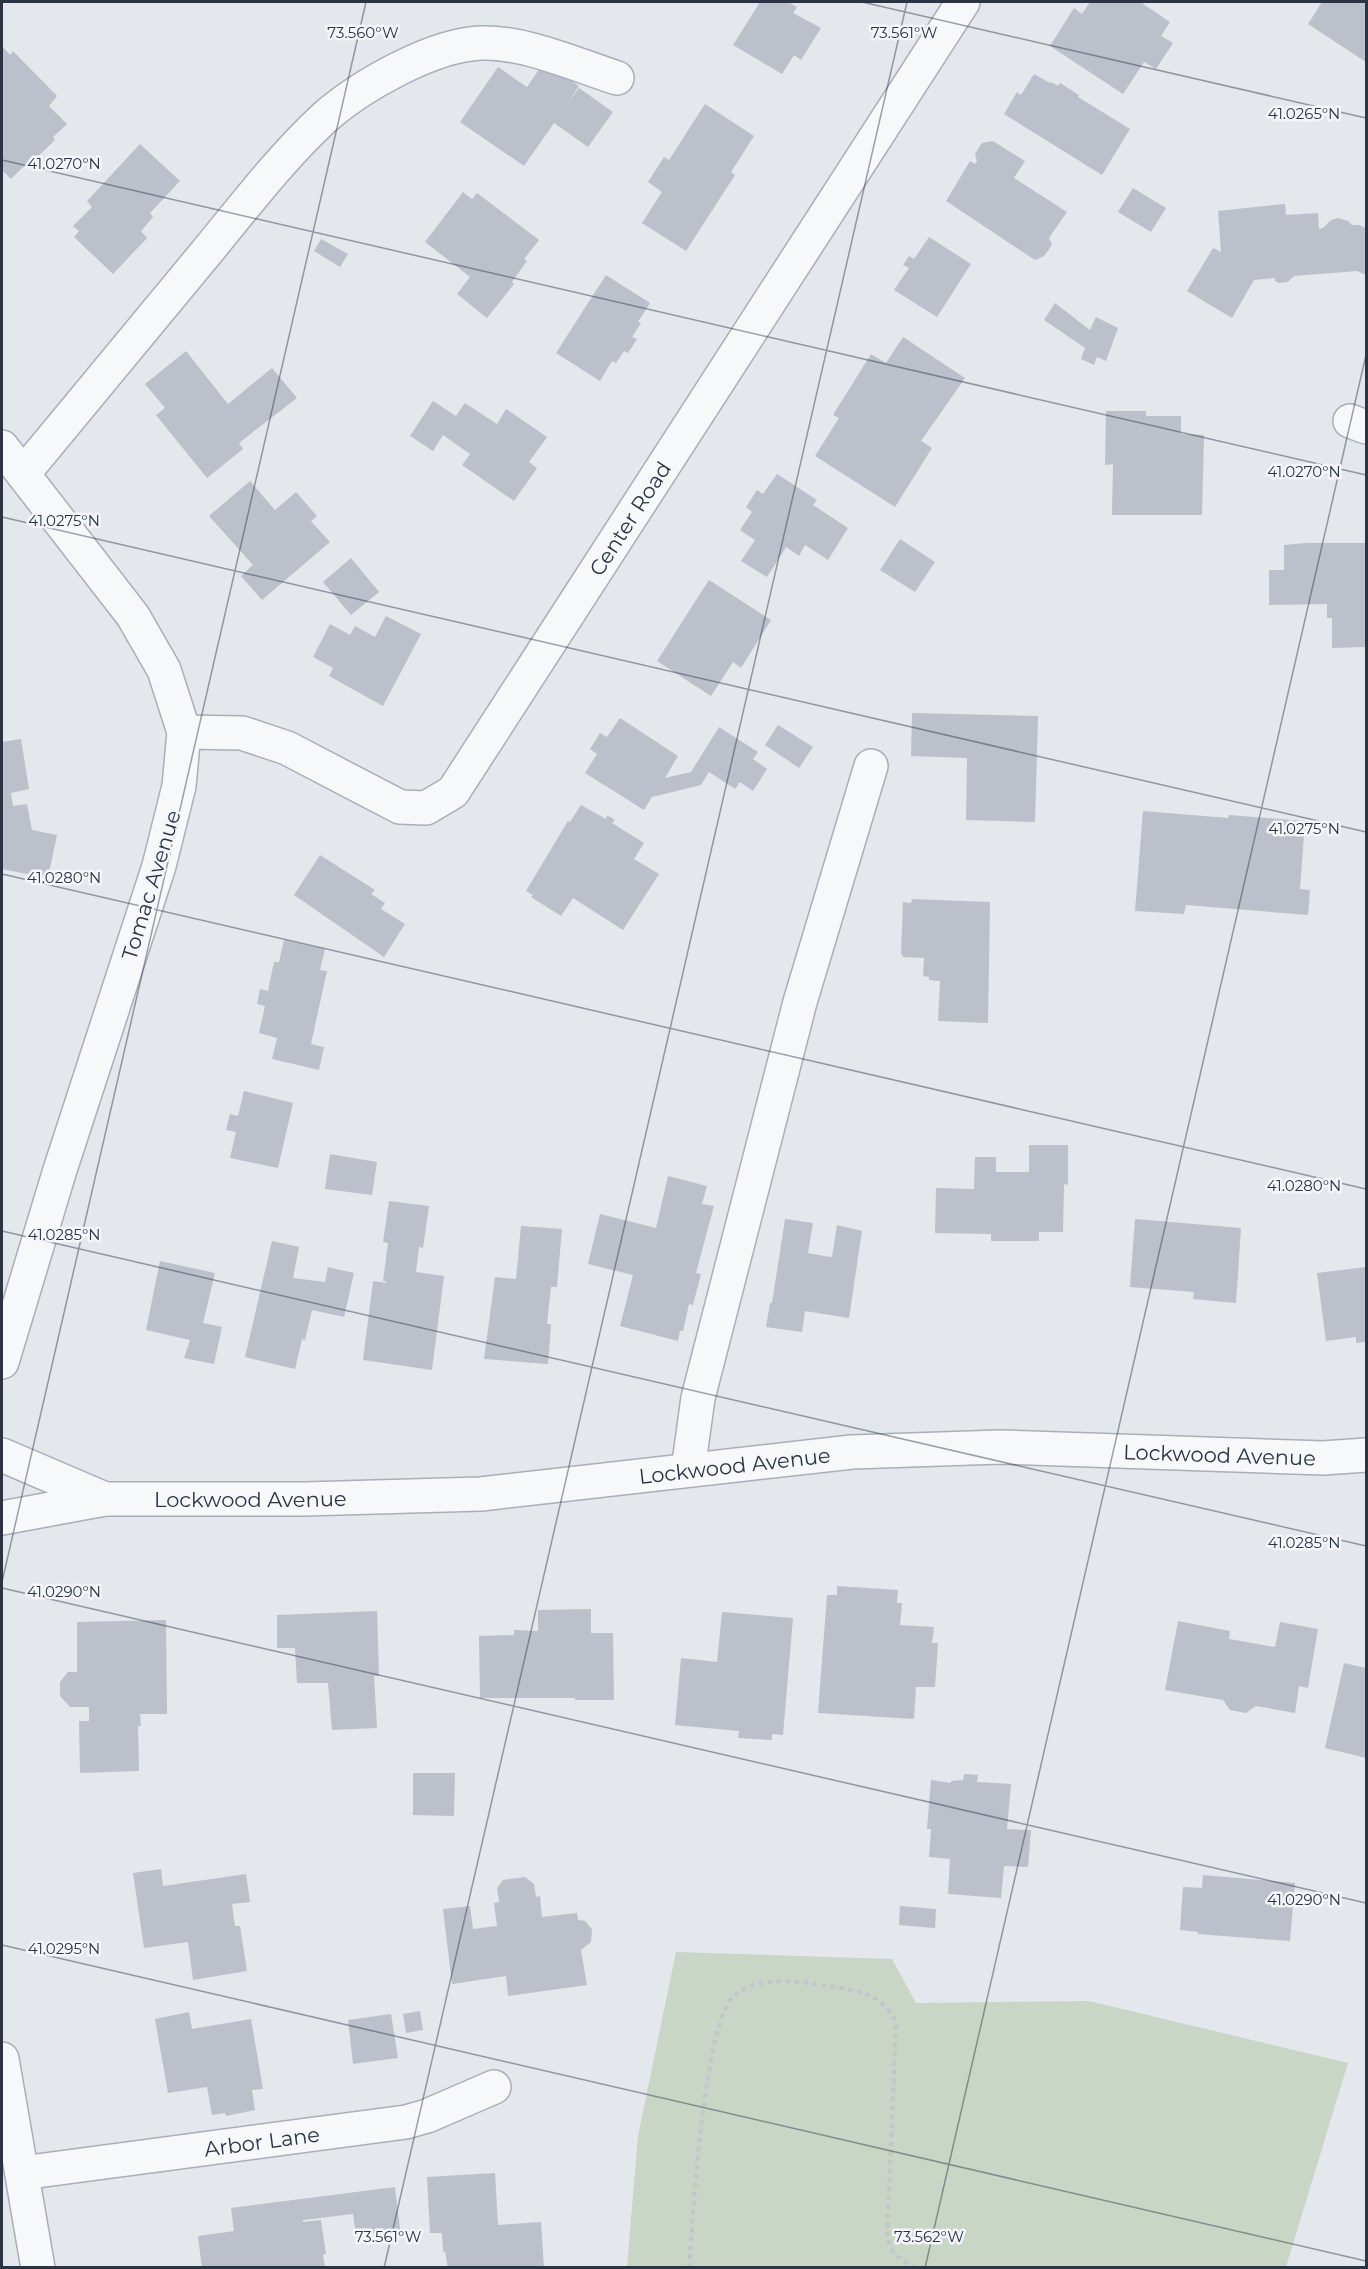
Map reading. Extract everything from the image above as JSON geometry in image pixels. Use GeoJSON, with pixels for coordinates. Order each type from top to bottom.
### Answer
{"type":"FeatureCollection","features":[{"type":"Feature","properties":{"kind":"street","name":"Center Road"},"geometry":{"type":"LineString","coordinates":[[184,732],[242,733],[287,748],[400,807],[426,808],[453,792],[963,2]]}},
{"type":"Feature","properties":{"kind":"street"},"geometry":{"type":"LineString","coordinates":[[23,474],[278,166],[325,117],[375,81],[440,51],[480,43],[513,45],[617,78]]}},
{"type":"Feature","properties":{"kind":"street","name":"Tomac Avenue"},"geometry":{"type":"LineString","coordinates":[[2,447],[133,616],[164,670],[184,732],[179,786],[159,866],[63,1162],[2,1362]]}},
{"type":"Feature","properties":{"kind":"street"},"geometry":{"type":"LineString","coordinates":[[688,1470],[698,1398],[800,1002],[871,766]]}},
{"type":"Feature","properties":{"kind":"street","name":"Lockwood Avenue"},"geometry":{"type":"LineString","coordinates":[[2,1518],[105,1499],[305,1499],[481,1494],[852,1452],[1000,1447],[1323,1458],[1366,1455]]}},
{"type":"Feature","properties":{"kind":"street","name":"Lockwood Avenue"},"geometry":{"type":"LineString","coordinates":[[2,1455],[105,1499]]}},
{"type":"Feature","properties":{"kind":"street"},"geometry":{"type":"LineString","coordinates":[[2,2059],[38,2268]]}},
{"type":"Feature","properties":{"kind":"street","name":"Arbor Lane"},"geometry":{"type":"LineString","coordinates":[[22,2173],[406,2122],[427,2116],[494,2087]]}},
{"type":"Feature","properties":{"kind":"path"},"geometry":{"type":"LineString","coordinates":[[689,2268],[700,2129],[723,2014],[734,1996],[747,1988],[772,1981],[814,1984],[859,1992],[883,2002],[890,2010],[896,2023],[887,2238],[894,2254],[914,2268]]}},
{"type":"Feature","properties":{"kind":"green space"},"geometry":{"type":"Polygon","coordinates":[[[676,1952],[892,1959],[916,2003],[1089,2001],[1348,2063],[1286,2267],[627,2267],[638,2136],[676,1952]]]}},
{"type":"Feature","properties":{"kind":"building"},"geometry":{"type":"Polygon","coordinates":[[[760,2],[788,2],[797,7],[793,13],[821,28],[801,60],[794,55],[782,74],[733,45],[760,2]]]}},
{"type":"Feature","properties":{"kind":"building"},"geometry":{"type":"Polygon","coordinates":[[[1090,2],[1144,2],[1143,4],[1170,22],[1161,36],[1173,43],[1156,69],[1144,62],[1123,94],[1050,46],[1074,8],[1082,14],[1090,2]]]}},
{"type":"Feature","properties":{"kind":"building"},"geometry":{"type":"Polygon","coordinates":[[[1322,2],[1366,2],[1366,62],[1308,24],[1322,2]]]}},
{"type":"Feature","properties":{"kind":"building"},"geometry":{"type":"Polygon","coordinates":[[[2,46],[10,55],[13,51],[57,96],[49,106],[67,124],[53,137],[55,140],[11,179],[2,170],[2,46]]]}},
{"type":"Feature","properties":{"kind":"building"},"geometry":{"type":"Polygon","coordinates":[[[544,62],[579,86],[567,104],[579,88],[613,112],[588,147],[554,123],[524,166],[460,122],[498,67],[527,87],[544,62]]]}},
{"type":"Feature","properties":{"kind":"building"},"geometry":{"type":"Polygon","coordinates":[[[1034,74],[1058,86],[1060,83],[1079,95],[1078,97],[1130,129],[1102,175],[1004,114],[1017,92],[1021,95],[1034,74]]]}},
{"type":"Feature","properties":{"kind":"building"},"geometry":{"type":"Polygon","coordinates":[[[705,104],[754,136],[731,172],[735,175],[686,251],[642,223],[662,192],[648,182],[664,157],[669,160],[705,104]]]}},
{"type":"Feature","properties":{"kind":"building"},"geometry":{"type":"Polygon","coordinates":[[[993,141],[1025,161],[1014,178],[1067,212],[1049,238],[1052,245],[1044,256],[1035,260],[946,201],[970,161],[975,164],[977,161],[975,154],[982,143],[993,141]]]}},
{"type":"Feature","properties":{"kind":"building"},"geometry":{"type":"Polygon","coordinates":[[[140,144],[180,181],[150,213],[153,217],[141,231],[147,238],[113,274],[74,237],[79,231],[73,226],[92,207],[87,201],[140,144]]]}},
{"type":"Feature","properties":{"kind":"building"},"geometry":{"type":"Polygon","coordinates":[[[1133,188],[1166,208],[1151,232],[1118,212],[1133,188]]]}},
{"type":"Feature","properties":{"kind":"building"},"geometry":{"type":"Polygon","coordinates":[[[463,192],[472,199],[477,193],[539,240],[524,259],[527,261],[512,282],[514,284],[487,318],[457,294],[470,277],[425,242],[463,192]]]}},
{"type":"Feature","properties":{"kind":"building"},"geometry":{"type":"Polygon","coordinates":[[[1285,204],[1286,215],[1318,213],[1319,229],[1338,218],[1352,225],[1366,228],[1366,275],[1357,271],[1294,276],[1288,282],[1279,283],[1275,281],[1275,278],[1254,280],[1232,318],[1187,291],[1213,248],[1221,252],[1218,211],[1285,204]]]}},
{"type":"Feature","properties":{"kind":"building"},"geometry":{"type":"Polygon","coordinates":[[[929,237],[971,264],[937,317],[894,290],[909,268],[903,265],[909,256],[914,259],[929,237]]]}},
{"type":"Feature","properties":{"kind":"building"},"geometry":{"type":"Polygon","coordinates":[[[321,239],[348,254],[340,267],[314,251],[321,239]]]}},
{"type":"Feature","properties":{"kind":"building"},"geometry":{"type":"Polygon","coordinates":[[[606,275],[650,303],[632,337],[637,339],[628,353],[624,351],[616,363],[612,361],[600,381],[556,353],[606,275]]]}},
{"type":"Feature","properties":{"kind":"building"},"geometry":{"type":"Polygon","coordinates":[[[1055,303],[1090,330],[1096,317],[1118,328],[1106,361],[1097,357],[1094,365],[1081,359],[1085,348],[1044,320],[1055,303]]]}},
{"type":"Feature","properties":{"kind":"building"},"geometry":{"type":"Polygon","coordinates":[[[903,337],[965,378],[921,441],[932,448],[895,507],[815,456],[839,418],[833,415],[871,354],[886,363],[903,337]]]}},
{"type":"Feature","properties":{"kind":"building"},"geometry":{"type":"Polygon","coordinates":[[[186,351],[228,404],[272,368],[297,398],[239,443],[243,449],[207,478],[156,415],[165,408],[145,384],[186,351]]]}},
{"type":"Feature","properties":{"kind":"building"},"geometry":{"type":"Polygon","coordinates":[[[433,401],[456,416],[465,403],[497,424],[506,409],[547,437],[529,462],[537,468],[514,501],[462,465],[470,454],[443,435],[433,451],[410,436],[433,401]]]}},
{"type":"Feature","properties":{"kind":"building"},"geometry":{"type":"Polygon","coordinates":[[[1106,411],[1146,411],[1146,416],[1181,416],[1181,434],[1204,435],[1202,515],[1112,515],[1113,464],[1105,465],[1106,411]]]}},
{"type":"Feature","properties":{"kind":"building"},"geometry":{"type":"Polygon","coordinates":[[[777,474],[817,500],[813,505],[848,528],[828,560],[805,545],[799,556],[786,547],[767,577],[741,561],[755,540],[740,530],[752,512],[746,507],[757,490],[763,494],[777,474]]]}},
{"type":"Feature","properties":{"kind":"building"},"geometry":{"type":"Polygon","coordinates":[[[250,481],[275,510],[296,492],[317,516],[311,521],[330,542],[262,600],[241,576],[253,565],[209,516],[250,481]]]}},
{"type":"Feature","properties":{"kind":"building"},"geometry":{"type":"Polygon","coordinates":[[[900,539],[935,562],[915,592],[880,570],[900,539]]]}},
{"type":"Feature","properties":{"kind":"building"},"geometry":{"type":"Polygon","coordinates":[[[1365,543],[1366,647],[1332,648],[1332,618],[1327,618],[1327,604],[1269,605],[1269,570],[1284,570],[1284,545],[1365,543]]]}},
{"type":"Feature","properties":{"kind":"building"},"geometry":{"type":"Polygon","coordinates":[[[351,558],[379,592],[351,615],[323,582],[351,558]]]}},
{"type":"Feature","properties":{"kind":"building"},"geometry":{"type":"Polygon","coordinates":[[[709,580],[771,620],[741,668],[733,662],[711,696],[657,661],[709,580]]]}},
{"type":"Feature","properties":{"kind":"building"},"geometry":{"type":"Polygon","coordinates":[[[386,616],[421,634],[383,706],[329,676],[333,668],[313,657],[330,624],[350,635],[355,626],[375,637],[386,616]]]}},
{"type":"Feature","properties":{"kind":"building"},"geometry":{"type":"Polygon","coordinates":[[[912,713],[1038,716],[1035,822],[966,820],[967,758],[911,756],[912,713]]]}},
{"type":"Feature","properties":{"kind":"building"},"geometry":{"type":"Polygon","coordinates":[[[620,718],[678,756],[665,778],[691,772],[719,727],[758,752],[753,759],[767,769],[753,791],[740,782],[735,789],[709,772],[701,785],[652,797],[644,810],[585,773],[597,754],[590,749],[600,733],[607,737],[620,718]]]}},
{"type":"Feature","properties":{"kind":"building"},"geometry":{"type":"Polygon","coordinates":[[[778,725],[813,747],[799,768],[765,745],[778,725]]]}},
{"type":"Feature","properties":{"kind":"building"},"geometry":{"type":"Polygon","coordinates":[[[21,739],[29,789],[11,793],[13,806],[27,804],[32,830],[57,835],[48,878],[2,869],[2,742],[21,739]]]}},
{"type":"Feature","properties":{"kind":"building"},"geometry":{"type":"Polygon","coordinates":[[[581,805],[606,819],[607,815],[615,820],[612,823],[644,843],[634,859],[659,874],[623,930],[573,898],[561,916],[531,897],[533,895],[526,891],[568,821],[570,822],[581,805]]]}},
{"type":"Feature","properties":{"kind":"building"},"geometry":{"type":"Polygon","coordinates":[[[1143,811],[1305,821],[1300,889],[1310,890],[1308,915],[1186,905],[1184,914],[1135,911],[1143,811]]]}},
{"type":"Feature","properties":{"kind":"building"},"geometry":{"type":"Polygon","coordinates":[[[320,855],[375,890],[371,894],[385,903],[381,909],[405,924],[384,957],[294,895],[320,855]]]}},
{"type":"Feature","properties":{"kind":"building"},"geometry":{"type":"Polygon","coordinates":[[[912,899],[990,902],[988,1023],[938,1021],[940,981],[929,980],[929,977],[923,976],[924,958],[903,957],[901,953],[903,902],[911,903],[912,899]]]}},
{"type":"Feature","properties":{"kind":"building"},"geometry":{"type":"Polygon","coordinates":[[[284,940],[325,949],[320,970],[327,971],[311,1044],[324,1047],[319,1070],[272,1059],[277,1038],[259,1033],[265,1006],[257,1004],[260,989],[268,991],[274,962],[279,962],[284,940]]]}},
{"type":"Feature","properties":{"kind":"building"},"geometry":{"type":"Polygon","coordinates":[[[244,1091],[293,1103],[278,1168],[230,1158],[236,1132],[226,1130],[230,1114],[238,1116],[244,1091]]]}},
{"type":"Feature","properties":{"kind":"building"},"geometry":{"type":"Polygon","coordinates":[[[1029,1145],[1068,1145],[1068,1185],[1064,1184],[1063,1232],[1039,1232],[1039,1241],[991,1241],[991,1234],[935,1233],[936,1188],[974,1189],[975,1157],[996,1157],[996,1172],[1029,1172],[1029,1145]]]}},
{"type":"Feature","properties":{"kind":"building"},"geometry":{"type":"Polygon","coordinates":[[[330,1154],[377,1162],[372,1195],[325,1189],[330,1154]]]}},
{"type":"Feature","properties":{"kind":"building"},"geometry":{"type":"Polygon","coordinates":[[[668,1176],[707,1186],[702,1204],[714,1206],[696,1273],[701,1274],[693,1305],[689,1304],[683,1331],[680,1331],[678,1341],[620,1326],[633,1275],[588,1264],[600,1214],[656,1228],[668,1176]]]}},
{"type":"Feature","properties":{"kind":"building"},"geometry":{"type":"Polygon","coordinates":[[[389,1201],[429,1206],[423,1248],[419,1247],[416,1272],[444,1276],[432,1370],[363,1360],[373,1281],[386,1283],[383,1281],[388,1243],[383,1242],[389,1201]]]}},
{"type":"Feature","properties":{"kind":"building"},"geometry":{"type":"Polygon","coordinates":[[[785,1219],[813,1223],[808,1253],[824,1256],[832,1257],[837,1225],[862,1231],[849,1318],[805,1311],[802,1332],[766,1327],[785,1219]]]}},
{"type":"Feature","properties":{"kind":"building"},"geometry":{"type":"Polygon","coordinates":[[[1135,1219],[1241,1228],[1236,1303],[1193,1299],[1194,1292],[1130,1287],[1135,1219]]]}},
{"type":"Feature","properties":{"kind":"building"},"geometry":{"type":"Polygon","coordinates":[[[521,1226],[562,1229],[557,1287],[551,1287],[547,1324],[551,1324],[548,1364],[484,1359],[495,1277],[516,1279],[521,1226]]]}},
{"type":"Feature","properties":{"kind":"building"},"geometry":{"type":"Polygon","coordinates":[[[272,1241],[299,1247],[293,1278],[325,1282],[328,1267],[354,1273],[344,1317],[312,1310],[295,1369],[245,1357],[272,1241]]]}},
{"type":"Feature","properties":{"kind":"building"},"geometry":{"type":"Polygon","coordinates":[[[160,1261],[215,1273],[203,1323],[222,1327],[214,1364],[184,1358],[190,1340],[146,1330],[160,1261]]]}},
{"type":"Feature","properties":{"kind":"building"},"geometry":{"type":"Polygon","coordinates":[[[1366,1267],[1366,1342],[1356,1343],[1356,1337],[1326,1341],[1317,1273],[1366,1267]]]}},
{"type":"Feature","properties":{"kind":"building"},"geometry":{"type":"Polygon","coordinates":[[[837,1586],[898,1590],[897,1603],[902,1603],[900,1625],[934,1627],[932,1643],[938,1643],[935,1687],[916,1687],[914,1719],[818,1713],[827,1595],[837,1595],[837,1586]]]}},
{"type":"Feature","properties":{"kind":"building"},"geometry":{"type":"Polygon","coordinates":[[[591,1609],[591,1633],[613,1633],[614,1700],[480,1698],[479,1636],[514,1635],[514,1630],[538,1631],[538,1610],[591,1609]]]}},
{"type":"Feature","properties":{"kind":"building"},"geometry":{"type":"Polygon","coordinates":[[[377,1611],[379,1676],[374,1676],[377,1728],[332,1730],[328,1683],[297,1683],[295,1648],[277,1648],[277,1615],[377,1611]]]}},
{"type":"Feature","properties":{"kind":"building"},"geometry":{"type":"Polygon","coordinates":[[[722,1612],[793,1618],[783,1735],[772,1734],[772,1740],[738,1738],[739,1731],[675,1725],[681,1658],[717,1662],[722,1612]]]}},
{"type":"Feature","properties":{"kind":"building"},"geometry":{"type":"Polygon","coordinates":[[[166,1620],[167,1714],[140,1714],[139,1771],[80,1773],[79,1721],[89,1721],[89,1707],[70,1707],[60,1696],[60,1682],[68,1672],[77,1672],[77,1622],[166,1620]]]}},
{"type":"Feature","properties":{"kind":"building"},"geometry":{"type":"Polygon","coordinates":[[[1178,1621],[1230,1631],[1229,1639],[1275,1647],[1280,1622],[1318,1629],[1308,1688],[1299,1686],[1295,1713],[1256,1706],[1246,1713],[1230,1710],[1223,1700],[1165,1690],[1178,1621]]]}},
{"type":"Feature","properties":{"kind":"building"},"geometry":{"type":"Polygon","coordinates":[[[1344,1663],[1366,1668],[1366,1758],[1325,1748],[1344,1663]]]}},
{"type":"Feature","properties":{"kind":"building"},"geometry":{"type":"Polygon","coordinates":[[[413,1773],[455,1773],[454,1816],[413,1815],[413,1773]]]}},
{"type":"Feature","properties":{"kind":"building"},"geometry":{"type":"Polygon","coordinates":[[[964,1774],[978,1775],[977,1782],[1011,1784],[1007,1829],[1031,1830],[1028,1867],[1004,1866],[1001,1898],[948,1894],[950,1859],[929,1857],[931,1829],[927,1829],[931,1780],[951,1783],[951,1781],[963,1780],[964,1774]]]}},
{"type":"Feature","properties":{"kind":"building"},"geometry":{"type":"Polygon","coordinates":[[[161,1869],[163,1886],[246,1874],[250,1902],[232,1904],[235,1926],[240,1926],[247,1971],[193,1980],[188,1942],[144,1948],[133,1873],[161,1869]]]}},
{"type":"Feature","properties":{"kind":"building"},"geometry":{"type":"Polygon","coordinates":[[[1203,1875],[1295,1883],[1290,1941],[1198,1934],[1198,1932],[1180,1930],[1183,1887],[1202,1888],[1203,1875]]]}},
{"type":"Feature","properties":{"kind":"building"},"geometry":{"type":"Polygon","coordinates":[[[525,1877],[534,1884],[536,1897],[540,1896],[542,1917],[577,1913],[578,1920],[585,1921],[592,1929],[591,1942],[581,1950],[587,1985],[508,1996],[506,1976],[452,1984],[443,1909],[470,1906],[473,1929],[497,1926],[494,1903],[499,1902],[497,1888],[503,1880],[525,1877]]]}},
{"type":"Feature","properties":{"kind":"building"},"geometry":{"type":"Polygon","coordinates":[[[900,1906],[936,1909],[935,1928],[899,1925],[900,1906]]]}},
{"type":"Feature","properties":{"kind":"building"},"geometry":{"type":"Polygon","coordinates":[[[420,2011],[423,2030],[406,2033],[403,2014],[420,2011]]]}},
{"type":"Feature","properties":{"kind":"building"},"geometry":{"type":"Polygon","coordinates":[[[189,2012],[192,2029],[251,2019],[263,2089],[252,2090],[255,2110],[226,2116],[225,2113],[212,2115],[207,2087],[168,2093],[155,2019],[189,2012]]]}},
{"type":"Feature","properties":{"kind":"building"},"geometry":{"type":"Polygon","coordinates":[[[391,2014],[398,2058],[353,2064],[348,2020],[391,2014]]]}},
{"type":"Feature","properties":{"kind":"building"},"geometry":{"type":"Polygon","coordinates":[[[495,2173],[498,2225],[541,2222],[544,2268],[448,2268],[445,2251],[443,2252],[442,2233],[430,2233],[427,2177],[495,2173]]]}},
{"type":"Feature","properties":{"kind":"building"},"geometry":{"type":"Polygon","coordinates":[[[395,2187],[400,2229],[356,2236],[353,2214],[303,2220],[303,2222],[321,2220],[326,2254],[323,2255],[325,2268],[202,2268],[198,2236],[234,2231],[231,2208],[395,2187]]]}}]}
